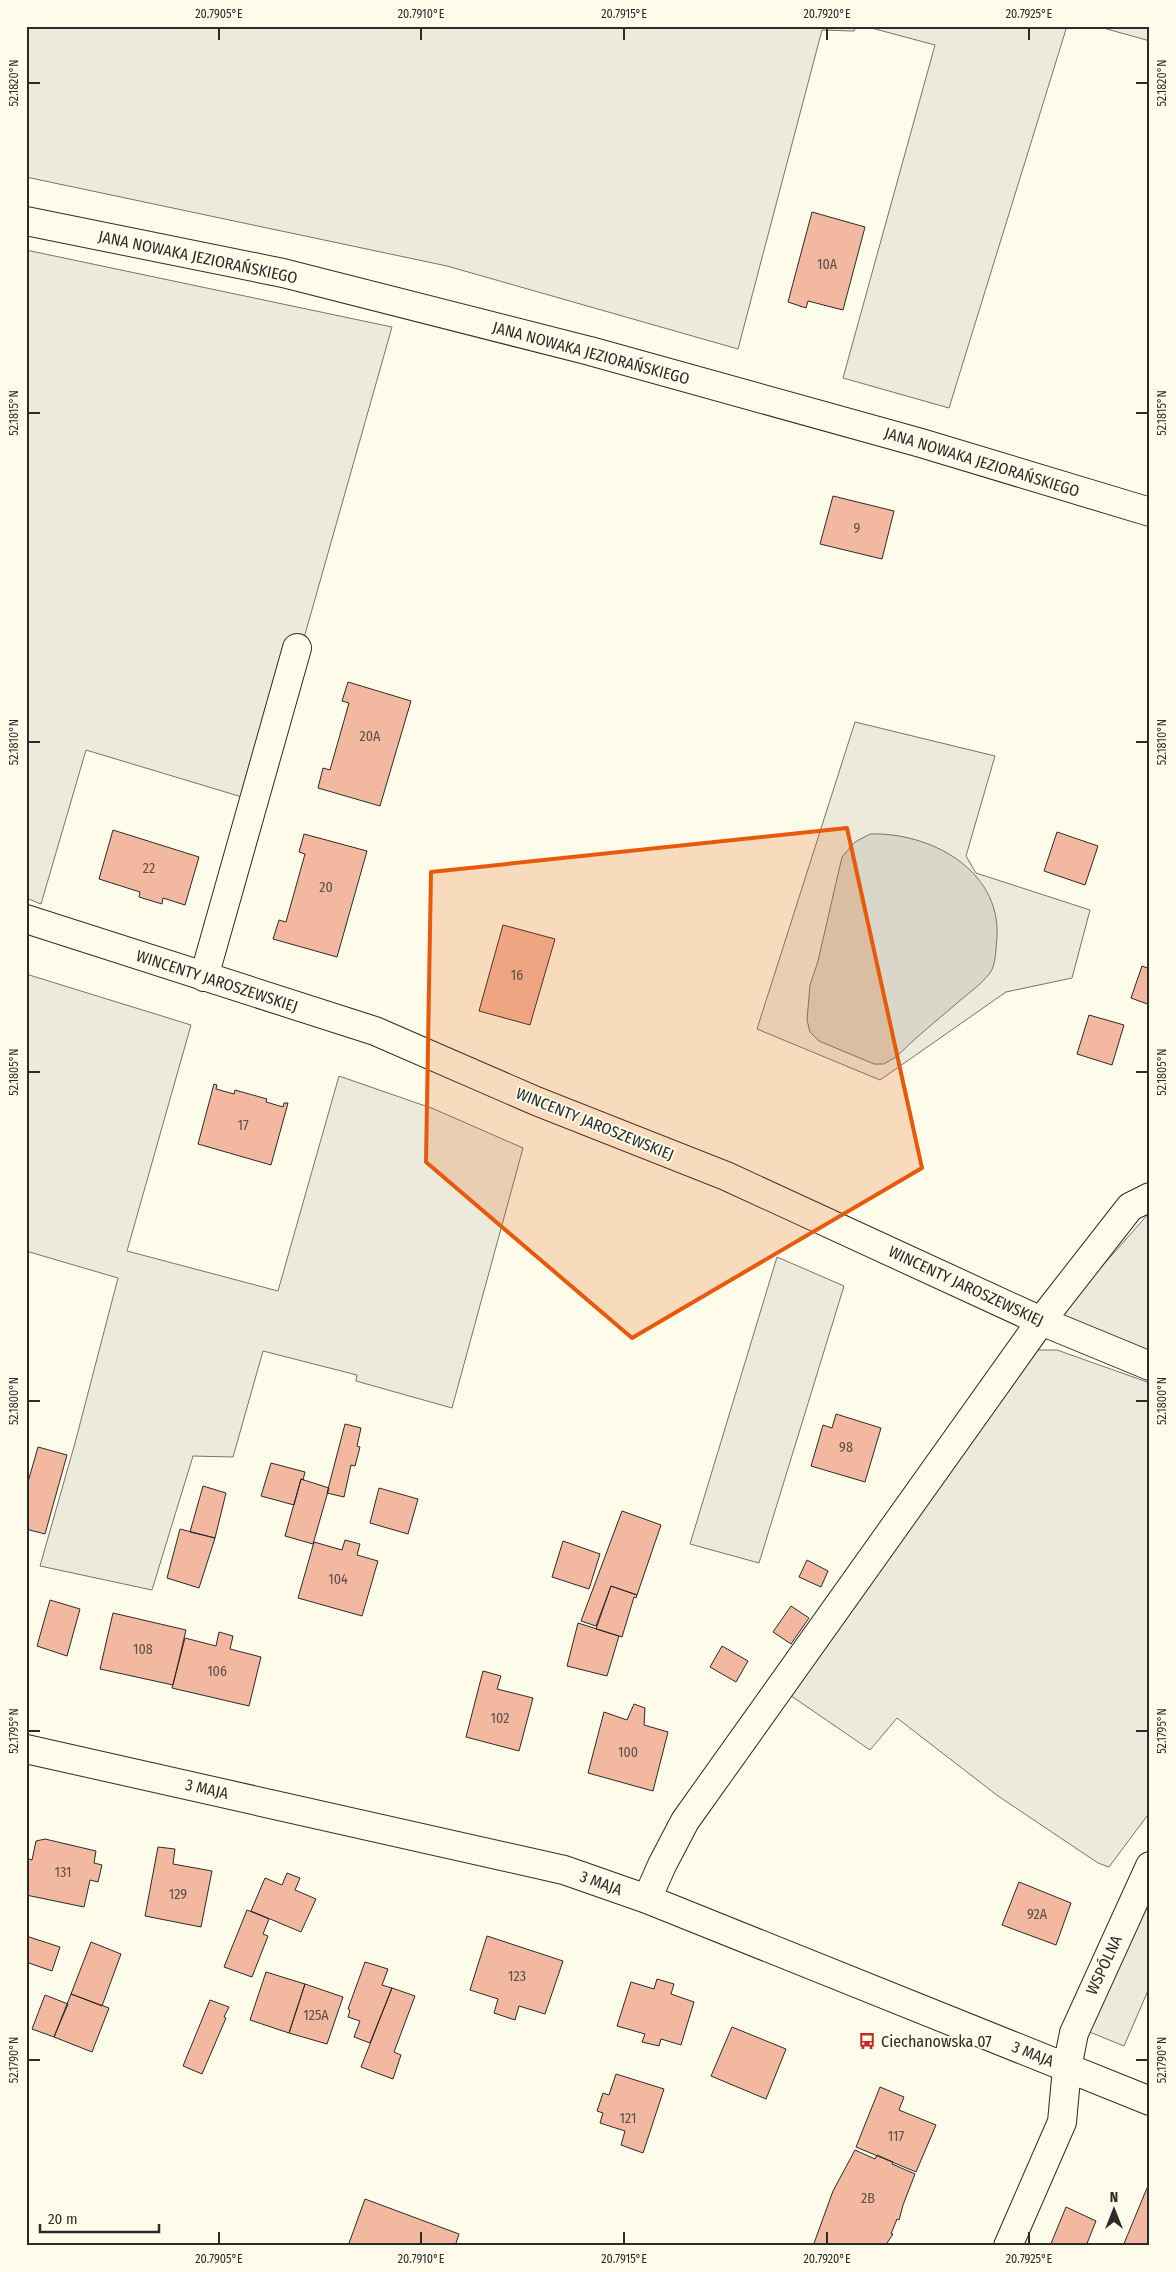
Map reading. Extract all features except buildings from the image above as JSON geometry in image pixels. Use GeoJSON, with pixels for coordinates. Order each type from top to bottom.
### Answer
{"type":"FeatureCollection","features":[{"type":"Feature","properties":{"kind":"street","name":"JANA NOWAKA JEZIORAŃSKIEGO"},"geometry":{"type":"LineString","coordinates":[[26,221],[283,273],[581,349],[920,443],[1150,512]]}},
{"type":"Feature","properties":{"kind":"street"},"geometry":{"type":"LineString","coordinates":[[204,977],[297,648]]}},
{"type":"Feature","properties":{"kind":"street","name":"WINCENTY JAROSZEWSKIEJ"},"geometry":{"type":"LineString","coordinates":[[26,919],[375,1031],[536,1101],[726,1176],[1041,1321],[1150,1366]]}},
{"type":"Feature","properties":{"kind":"street"},"geometry":{"type":"LineString","coordinates":[[647,1900],[662,1864],[685,1821],[1041,1321],[1130,1207],[1150,1197]]}},
{"type":"Feature","properties":{"kind":"street","name":"3 MAJA"},"geometry":{"type":"LineString","coordinates":[[26,1748],[528,1860],[564,1870],[647,1900],[1150,2101]]}},
{"type":"Feature","properties":{"kind":"street","name":"WSPÓLNA"},"geometry":{"type":"LineString","coordinates":[[1008,2246],[1062,2122],[1067,2068],[1074,2033],[1150,1866]]}},
{"type":"Feature","properties":{"kind":"highlighted area"},"geometry":{"type":"Polygon","coordinates":[[[847,828],[922,1168],[632,1338],[426,1162],[431,872],[847,828]]]}},
{"type":"Feature","properties":{"kind":"shaded area"},"geometry":{"type":"Polygon","coordinates":[[[26,26],[856,26],[854,31],[822,30],[738,349],[447,266],[26,177],[26,26]]]}},
{"type":"Feature","properties":{"kind":"shaded area"},"geometry":{"type":"Polygon","coordinates":[[[864,26],[1067,26],[949,408],[843,378],[935,45],[864,26]]]}},
{"type":"Feature","properties":{"kind":"shaded area"},"geometry":{"type":"Polygon","coordinates":[[[1096,26],[1150,26],[1150,41],[1096,26]]]}},
{"type":"Feature","properties":{"kind":"shaded area"},"geometry":{"type":"Polygon","coordinates":[[[26,250],[392,327],[302,645],[242,797],[86,750],[41,904],[26,898],[26,250]]]}},
{"type":"Feature","properties":{"kind":"shaded area"},"geometry":{"type":"Polygon","coordinates":[[[855,722],[995,756],[966,856],[976,873],[1090,910],[1072,978],[1006,992],[880,1080],[757,1029],[855,722]]]}},
{"type":"Feature","properties":{"kind":"shaded area"},"geometry":{"type":"Polygon","coordinates":[[[870,834],[893,835],[915,840],[937,848],[957,859],[974,874],[987,892],[995,912],[997,936],[995,956],[990,973],[896,1057],[884,1064],[874,1064],[819,1041],[810,1032],[807,1020],[810,985],[818,961],[842,857],[855,842],[870,834]]]}},
{"type":"Feature","properties":{"kind":"shaded area"},"geometry":{"type":"Polygon","coordinates":[[[26,974],[191,1025],[127,1251],[278,1291],[339,1076],[434,1109],[523,1148],[452,1408],[356,1381],[357,1375],[263,1351],[233,1457],[193,1456],[152,1590],[40,1566],[75,1443],[118,1278],[26,1251],[26,974]]]}},
{"type":"Feature","properties":{"kind":"shaded area"},"geometry":{"type":"Polygon","coordinates":[[[1150,1212],[1150,1356],[1059,1315],[1150,1212]]]}},
{"type":"Feature","properties":{"kind":"shaded area"},"geometry":{"type":"Polygon","coordinates":[[[777,1257],[844,1286],[759,1563],[690,1544],[777,1257]]]}},
{"type":"Feature","properties":{"kind":"shaded area"},"geometry":{"type":"Polygon","coordinates":[[[1032,1350],[1057,1350],[1150,1383],[1150,1812],[1109,1867],[1098,1863],[998,1796],[897,1718],[870,1750],[784,1691],[1032,1350]]]}},
{"type":"Feature","properties":{"kind":"shaded area"},"geometry":{"type":"Polygon","coordinates":[[[1150,1897],[1150,1986],[1124,2046],[1087,2031],[1150,1897]]]}},
{"type":"Feature","properties":{"kind":"place","name":"Ciechanowska 07"},"geometry":{"type":"Point","coordinates":[867,2041]}}]}
